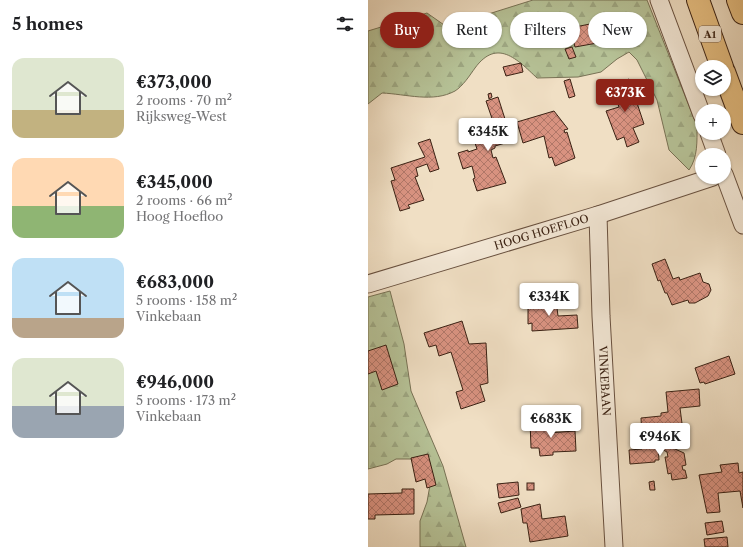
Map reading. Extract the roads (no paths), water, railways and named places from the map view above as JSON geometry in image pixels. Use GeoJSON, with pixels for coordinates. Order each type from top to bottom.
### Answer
{"type":"FeatureCollection","features":[{"type":"Feature","properties":{"kind":"highway","name":"A1"},"geometry":{"type":"LineString","coordinates":[[698,0],[719,60]]}},
{"type":"Feature","properties":{"kind":"highway"},"geometry":{"type":"LineString","coordinates":[[738,0],[743,13]]}},
{"type":"Feature","properties":{"kind":"highway"},"geometry":{"type":"LineString","coordinates":[[731,91],[743,123]]}},
{"type":"Feature","properties":{"kind":"street"},"geometry":{"type":"LineString","coordinates":[[659,0],[698,104]]}},
{"type":"Feature","properties":{"kind":"street","name":"HOOG HOEFLOO"},"geometry":{"type":"LineString","coordinates":[[368,284],[598,215],[695,183]]}},
{"type":"Feature","properties":{"kind":"street"},"geometry":{"type":"LineString","coordinates":[[728,184],[743,225]]}},
{"type":"Feature","properties":{"kind":"street","name":"VINKEBAAN"},"geometry":{"type":"LineString","coordinates":[[598,215],[601,316],[614,547]]}}]}
